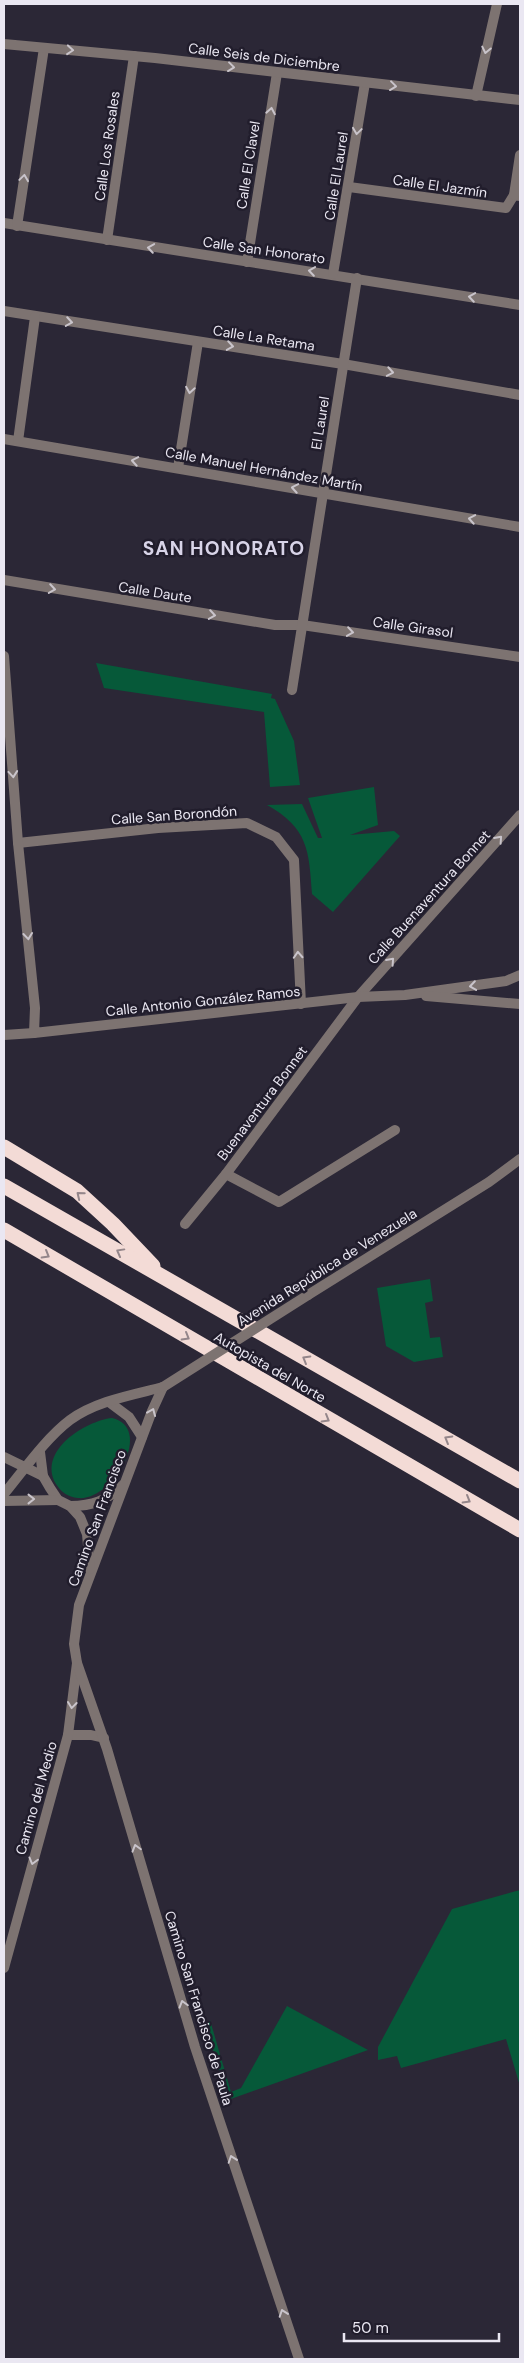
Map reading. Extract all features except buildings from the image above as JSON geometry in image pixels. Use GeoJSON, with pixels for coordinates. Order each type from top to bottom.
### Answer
{"type":"FeatureCollection","features":[{"type":"Feature","properties":{"kind":"highway"},"geometry":{"type":"LineString","coordinates":[[4,1147],[77,1191],[113,1224],[165,1278]]}},
{"type":"Feature","properties":{"kind":"highway","name":"Autopista del Norte"},"geometry":{"type":"LineString","coordinates":[[4,1186],[520,1481]]}},
{"type":"Feature","properties":{"kind":"highway","name":"Autopista del Norte"},"geometry":{"type":"LineString","coordinates":[[4,1230],[520,1530]]}},
{"type":"Feature","properties":{"kind":"street"},"geometry":{"type":"LineString","coordinates":[[476,96],[497,4]]}},
{"type":"Feature","properties":{"kind":"street","name":"Calle Seis de Diciembre"},"geometry":{"type":"LineString","coordinates":[[4,44],[134,56],[520,100]]}},
{"type":"Feature","properties":{"kind":"street"},"geometry":{"type":"LineString","coordinates":[[17,226],[44,48]]}},
{"type":"Feature","properties":{"kind":"street","name":"Calle Los Rosales"},"geometry":{"type":"LineString","coordinates":[[107,240],[134,56]]}},
{"type":"Feature","properties":{"kind":"street","name":"Calle El Clavel"},"geometry":{"type":"LineString","coordinates":[[247,262],[277,72]]}},
{"type":"Feature","properties":{"kind":"street","name":"Calle El Laurel"},"geometry":{"type":"LineString","coordinates":[[333,274],[365,83]]}},
{"type":"Feature","properties":{"kind":"street"},"geometry":{"type":"LineString","coordinates":[[517,196],[520,155]]}},
{"type":"Feature","properties":{"kind":"street","name":"Calle El Jazmín"},"geometry":{"type":"LineString","coordinates":[[349,186],[506,208],[517,196]]}},
{"type":"Feature","properties":{"kind":"street","name":"Calle San Honorato"},"geometry":{"type":"LineString","coordinates":[[4,223],[520,305]]}},
{"type":"Feature","properties":{"kind":"street","name":"El Laurel"},"geometry":{"type":"LineString","coordinates":[[292,690],[357,278]]}},
{"type":"Feature","properties":{"kind":"street","name":"Calle La Retama"},"geometry":{"type":"LineString","coordinates":[[4,312],[343,364],[520,394]]}},
{"type":"Feature","properties":{"kind":"street"},"geometry":{"type":"LineString","coordinates":[[18,441],[35,316]]}},
{"type":"Feature","properties":{"kind":"street"},"geometry":{"type":"LineString","coordinates":[[178,468],[198,342]]}},
{"type":"Feature","properties":{"kind":"street","name":"Calle Manuel Hernández Martín"},"geometry":{"type":"LineString","coordinates":[[4,439],[520,527]]}},
{"type":"Feature","properties":{"kind":"street","name":"Calle Daute"},"geometry":{"type":"LineString","coordinates":[[4,580],[275,625],[302,624]]}},
{"type":"Feature","properties":{"kind":"street","name":"Calle Girasol"},"geometry":{"type":"LineString","coordinates":[[302,624],[520,657]]}},
{"type":"Feature","properties":{"kind":"street"},"geometry":{"type":"LineString","coordinates":[[4,656],[18,843],[35,1008],[34,1033]]}},
{"type":"Feature","properties":{"kind":"street","name":"Calle Buenaventura Bonnet"},"geometry":{"type":"LineString","coordinates":[[358,997],[520,815]]}},
{"type":"Feature","properties":{"kind":"street","name":"Calle San Borondón"},"geometry":{"type":"LineString","coordinates":[[18,843],[158,828],[247,823],[276,837],[294,860],[300,1004]]}},
{"type":"Feature","properties":{"kind":"street","name":"Calle Antonio González Ramos"},"geometry":{"type":"LineString","coordinates":[[4,1035],[358,997],[406,995],[506,981],[520,975]]}},
{"type":"Feature","properties":{"kind":"street","name":"Calle Antonio González Ramos"},"geometry":{"type":"LineString","coordinates":[[406,995],[520,1004]]}},
{"type":"Feature","properties":{"kind":"street","name":"Buenaventura Bonnet"},"geometry":{"type":"LineString","coordinates":[[185,1224],[226,1174],[358,997]]}},
{"type":"Feature","properties":{"kind":"street"},"geometry":{"type":"LineString","coordinates":[[226,1174],[280,1202],[395,1130]]}},
{"type":"Feature","properties":{"kind":"street","name":"Avenida República de Venezuela"},"geometry":{"type":"LineString","coordinates":[[4,1494],[52,1436],[71,1420],[109,1402],[163,1387],[489,1182],[520,1159]]}},
{"type":"Feature","properties":{"kind":"street","name":"Camino San Francisco"},"geometry":{"type":"LineString","coordinates":[[77,1662],[74,1644],[80,1605],[142,1437],[163,1387]]}},
{"type":"Feature","properties":{"kind":"street"},"geometry":{"type":"LineString","coordinates":[[109,1402],[129,1417],[142,1437]]}},
{"type":"Feature","properties":{"kind":"street"},"geometry":{"type":"LineString","coordinates":[[40,1452],[43,1476],[58,1500]]}},
{"type":"Feature","properties":{"kind":"street"},"geometry":{"type":"LineString","coordinates":[[4,1458],[43,1476]]}},
{"type":"Feature","properties":{"kind":"street"},"geometry":{"type":"LineString","coordinates":[[70,1506],[87,1506],[104,1501],[125,1483]]}},
{"type":"Feature","properties":{"kind":"street"},"geometry":{"type":"LineString","coordinates":[[4,1501],[58,1500],[70,1506],[80,1517],[87,1534],[90,1558],[89,1580]]}},
{"type":"Feature","properties":{"kind":"street","name":"Camino del Medio"},"geometry":{"type":"LineString","coordinates":[[4,1968],[68,1735],[77,1662]]}},
{"type":"Feature","properties":{"kind":"street","name":"Camino San Francisco de Paula"},"geometry":{"type":"LineString","coordinates":[[77,1662],[104,1738],[198,2056],[299,2359]]}},
{"type":"Feature","properties":{"kind":"street"},"geometry":{"type":"LineString","coordinates":[[68,1735],[91,1735],[104,1738]]}},
{"type":"Feature","properties":{"kind":"green space"},"geometry":{"type":"Polygon","coordinates":[[[96,663],[272,694],[271,698],[275,699],[294,741],[300,785],[270,787],[264,712],[104,688],[96,663]]]}},
{"type":"Feature","properties":{"kind":"green space"},"geometry":{"type":"Polygon","coordinates":[[[374,787],[378,825],[350,835],[394,831],[400,836],[333,912],[312,894],[307,853],[304,842],[298,832],[291,822],[267,805],[302,804],[318,838],[322,838],[308,798],[374,787]]]}},
{"type":"Feature","properties":{"kind":"green space"},"geometry":{"type":"Polygon","coordinates":[[[430,1279],[433,1301],[425,1303],[430,1338],[440,1337],[443,1357],[414,1362],[386,1346],[377,1288],[430,1279]]]}},
{"type":"Feature","properties":{"kind":"green space"},"geometry":{"type":"Polygon","coordinates":[[[112,1418],[124,1424],[130,1435],[129,1449],[124,1463],[104,1489],[91,1496],[78,1498],[65,1494],[56,1484],[52,1472],[53,1460],[58,1449],[77,1432],[89,1425],[112,1418]]]}},
{"type":"Feature","properties":{"kind":"green space"},"geometry":{"type":"Polygon","coordinates":[[[520,1890],[520,2086],[506,2039],[401,2068],[397,2056],[378,2060],[378,2047],[452,1909],[520,1890]]]}},
{"type":"Feature","properties":{"kind":"green space"},"geometry":{"type":"Polygon","coordinates":[[[287,2006],[368,2050],[228,2100],[206,2027],[210,2020],[231,2092],[241,2088],[287,2006]]]}},
{"type":"Feature","properties":{"kind":"district","name":"SAN HONORATO"},"geometry":{"type":"Point","coordinates":[224,548]}}]}
